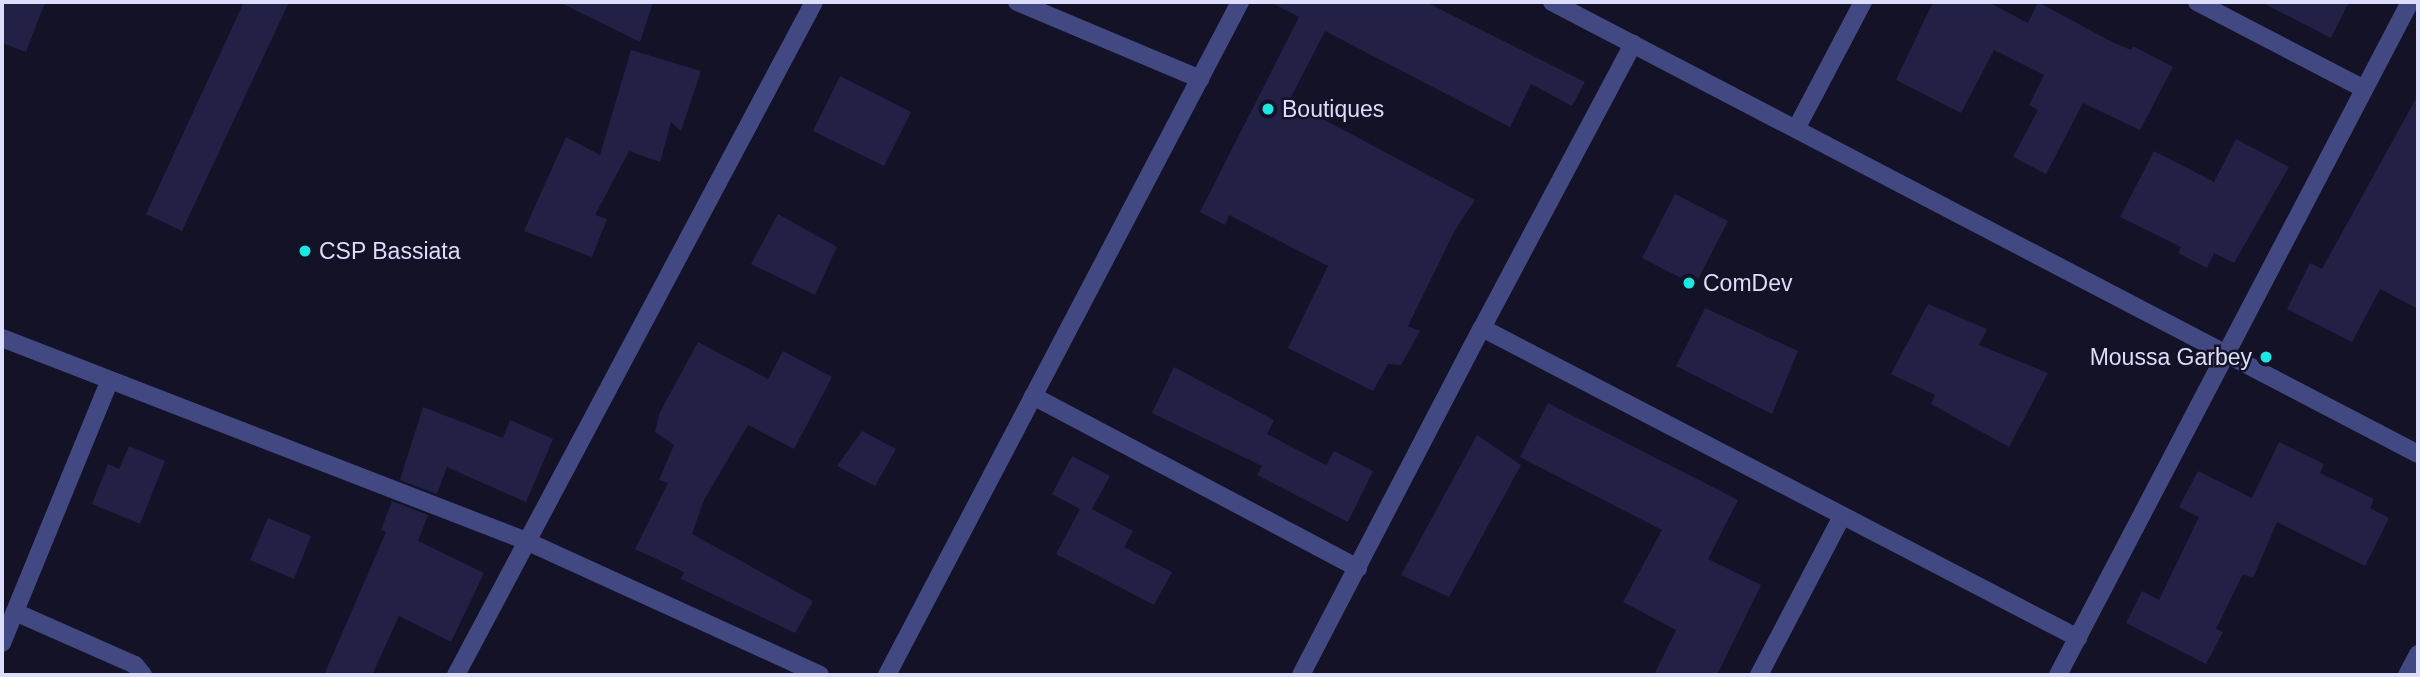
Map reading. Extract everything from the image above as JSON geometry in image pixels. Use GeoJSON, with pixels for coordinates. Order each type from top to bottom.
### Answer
{"type":"FeatureCollection","features":[{"type":"Feature","properties":{"kind":"street"},"geometry":{"type":"LineString","coordinates":[[456,675],[524,540],[814,2]]}},
{"type":"Feature","properties":{"kind":"street"},"geometry":{"type":"LineString","coordinates":[[1017,2],[1200,79]]}},
{"type":"Feature","properties":{"kind":"street"},"geometry":{"type":"LineString","coordinates":[[887,675],[1240,2]]}},
{"type":"Feature","properties":{"kind":"street"},"geometry":{"type":"LineString","coordinates":[[1552,2],[2418,454]]}},
{"type":"Feature","properties":{"kind":"street"},"geometry":{"type":"LineString","coordinates":[[1796,129],[1863,2]]}},
{"type":"Feature","properties":{"kind":"street"},"geometry":{"type":"LineString","coordinates":[[2197,2],[2364,89]]}},
{"type":"Feature","properties":{"kind":"street"},"geometry":{"type":"LineString","coordinates":[[2058,675],[2410,2]]}},
{"type":"Feature","properties":{"kind":"street"},"geometry":{"type":"LineString","coordinates":[[1301,675],[1633,44]]}},
{"type":"Feature","properties":{"kind":"street"},"geometry":{"type":"LineString","coordinates":[[1482,328],[2078,638]]}},
{"type":"Feature","properties":{"kind":"street"},"geometry":{"type":"LineString","coordinates":[[2,338],[524,540],[820,675]]}},
{"type":"Feature","properties":{"kind":"street"},"geometry":{"type":"LineString","coordinates":[[2,643],[110,380]]}},
{"type":"Feature","properties":{"kind":"street"},"geometry":{"type":"LineString","coordinates":[[1033,396],[1358,568]]}},
{"type":"Feature","properties":{"kind":"street"},"geometry":{"type":"LineString","coordinates":[[1759,675],[1842,516]]}},
{"type":"Feature","properties":{"kind":"street"},"geometry":{"type":"LineString","coordinates":[[15,612],[135,665],[143,675]]}},
{"type":"Feature","properties":{"kind":"street"},"geometry":{"type":"LineString","coordinates":[[2407,675],[2418,654]]}},
{"type":"Feature","properties":{"kind":"building"},"geometry":{"type":"Polygon","coordinates":[[[2,2],[45,2],[26,52],[2,43],[2,2]]]}},
{"type":"Feature","properties":{"kind":"building"},"geometry":{"type":"Polygon","coordinates":[[[244,2],[289,2],[182,231],[146,214],[244,2]]]}},
{"type":"Feature","properties":{"kind":"building"},"geometry":{"type":"Polygon","coordinates":[[[559,2],[653,2],[640,42],[559,2]]]}},
{"type":"Feature","properties":{"kind":"building"},"geometry":{"type":"Polygon","coordinates":[[[1270,2],[1426,2],[1585,82],[1572,106],[1531,84],[1510,127],[1325,31],[1289,101],[1475,200],[1455,230],[1408,326],[1420,331],[1401,365],[1388,364],[1373,391],[1288,348],[1328,266],[1229,215],[1225,225],[1200,212],[1299,17],[1270,2]]]}},
{"type":"Feature","properties":{"kind":"building"},"geometry":{"type":"Polygon","coordinates":[[[1933,2],[1988,2],[2028,23],[2038,2],[2112,42],[2131,50],[2133,46],[2173,67],[2140,130],[2083,103],[2046,174],[2013,157],[2038,110],[2029,105],[2044,75],[1994,50],[1961,113],[1896,80],[1933,2]]]}},
{"type":"Feature","properties":{"kind":"building"},"geometry":{"type":"Polygon","coordinates":[[[2261,2],[2349,2],[2331,38],[2261,2]]]}},
{"type":"Feature","properties":{"kind":"building"},"geometry":{"type":"Polygon","coordinates":[[[631,50],[701,71],[681,131],[671,122],[660,162],[629,151],[595,215],[607,219],[592,257],[524,231],[566,137],[600,155],[631,50]]]}},
{"type":"Feature","properties":{"kind":"building"},"geometry":{"type":"Polygon","coordinates":[[[840,76],[911,112],[884,166],[813,131],[840,76]]]}},
{"type":"Feature","properties":{"kind":"building"},"geometry":{"type":"Polygon","coordinates":[[[2418,95],[2418,309],[2380,289],[2352,342],[2287,309],[2310,263],[2322,269],[2418,95]]]}},
{"type":"Feature","properties":{"kind":"building"},"geometry":{"type":"Polygon","coordinates":[[[2236,139],[2289,167],[2234,263],[2214,253],[2207,268],[2178,253],[2181,247],[2120,217],[2154,151],[2214,182],[2236,139]]]}},
{"type":"Feature","properties":{"kind":"building"},"geometry":{"type":"Polygon","coordinates":[[[1675,194],[1728,221],[1695,285],[1642,258],[1675,194]]]}},
{"type":"Feature","properties":{"kind":"building"},"geometry":{"type":"Polygon","coordinates":[[[778,214],[837,247],[815,295],[751,264],[778,214]]]}},
{"type":"Feature","properties":{"kind":"building"},"geometry":{"type":"Polygon","coordinates":[[[1928,304],[1987,329],[1979,345],[2048,373],[2009,447],[1931,404],[1935,395],[1891,374],[1928,304]]]}},
{"type":"Feature","properties":{"kind":"building"},"geometry":{"type":"Polygon","coordinates":[[[1705,308],[1798,351],[1772,414],[1676,366],[1705,308]]]}},
{"type":"Feature","properties":{"kind":"building"},"geometry":{"type":"Polygon","coordinates":[[[698,342],[768,379],[783,351],[832,377],[794,449],[748,425],[704,500],[692,534],[813,601],[795,633],[681,579],[684,572],[635,549],[668,483],[659,480],[674,445],[655,432],[659,414],[698,342]]]}},
{"type":"Feature","properties":{"kind":"building"},"geometry":{"type":"Polygon","coordinates":[[[1174,367],[1274,420],[1267,434],[1326,465],[1334,451],[1373,471],[1348,522],[1257,475],[1262,466],[1152,413],[1174,367]]]}},
{"type":"Feature","properties":{"kind":"building"},"geometry":{"type":"Polygon","coordinates":[[[1548,403],[1738,500],[1708,559],[1761,585],[1717,675],[1654,675],[1676,630],[1623,602],[1662,530],[1520,457],[1548,403]]]}},
{"type":"Feature","properties":{"kind":"building"},"geometry":{"type":"Polygon","coordinates":[[[423,407],[503,438],[510,420],[553,439],[526,502],[447,467],[437,494],[400,480],[423,407]]]}},
{"type":"Feature","properties":{"kind":"building"},"geometry":{"type":"Polygon","coordinates":[[[862,431],[896,449],[875,486],[837,466],[862,431]]]}},
{"type":"Feature","properties":{"kind":"building"},"geometry":{"type":"Polygon","coordinates":[[[1477,435],[1521,465],[1449,597],[1401,575],[1477,435]]]}},
{"type":"Feature","properties":{"kind":"building"},"geometry":{"type":"Polygon","coordinates":[[[2279,442],[2324,464],[2320,473],[2374,499],[2370,508],[2389,518],[2365,566],[2277,522],[2253,578],[2243,574],[2216,629],[2223,632],[2206,664],[2126,623],[2142,591],[2159,600],[2199,517],[2179,507],[2198,471],[2252,498],[2279,442]]]}},
{"type":"Feature","properties":{"kind":"building"},"geometry":{"type":"Polygon","coordinates":[[[129,446],[165,461],[140,524],[92,504],[108,464],[119,469],[129,446]]]}},
{"type":"Feature","properties":{"kind":"building"},"geometry":{"type":"Polygon","coordinates":[[[1072,456],[1110,476],[1092,509],[1133,531],[1124,547],[1172,572],[1154,605],[1056,554],[1080,509],[1052,494],[1072,456]]]}},
{"type":"Feature","properties":{"kind":"building"},"geometry":{"type":"Polygon","coordinates":[[[392,501],[428,515],[418,541],[484,573],[451,642],[399,616],[372,675],[324,675],[386,532],[381,530],[392,501]]]}},
{"type":"Feature","properties":{"kind":"building"},"geometry":{"type":"Polygon","coordinates":[[[268,518],[311,536],[294,579],[250,560],[268,518]]]}},
{"type":"Feature","properties":{"kind":"place","name":"Boutiques"},"geometry":{"type":"Point","coordinates":[1268,109]}},
{"type":"Feature","properties":{"kind":"place","name":"CSP Bassiata"},"geometry":{"type":"Point","coordinates":[305,251]}},
{"type":"Feature","properties":{"kind":"place","name":"ComDev"},"geometry":{"type":"Point","coordinates":[1689,283]}},
{"type":"Feature","properties":{"kind":"place","name":"Moussa Garbey"},"geometry":{"type":"Point","coordinates":[2266,357]}}]}
